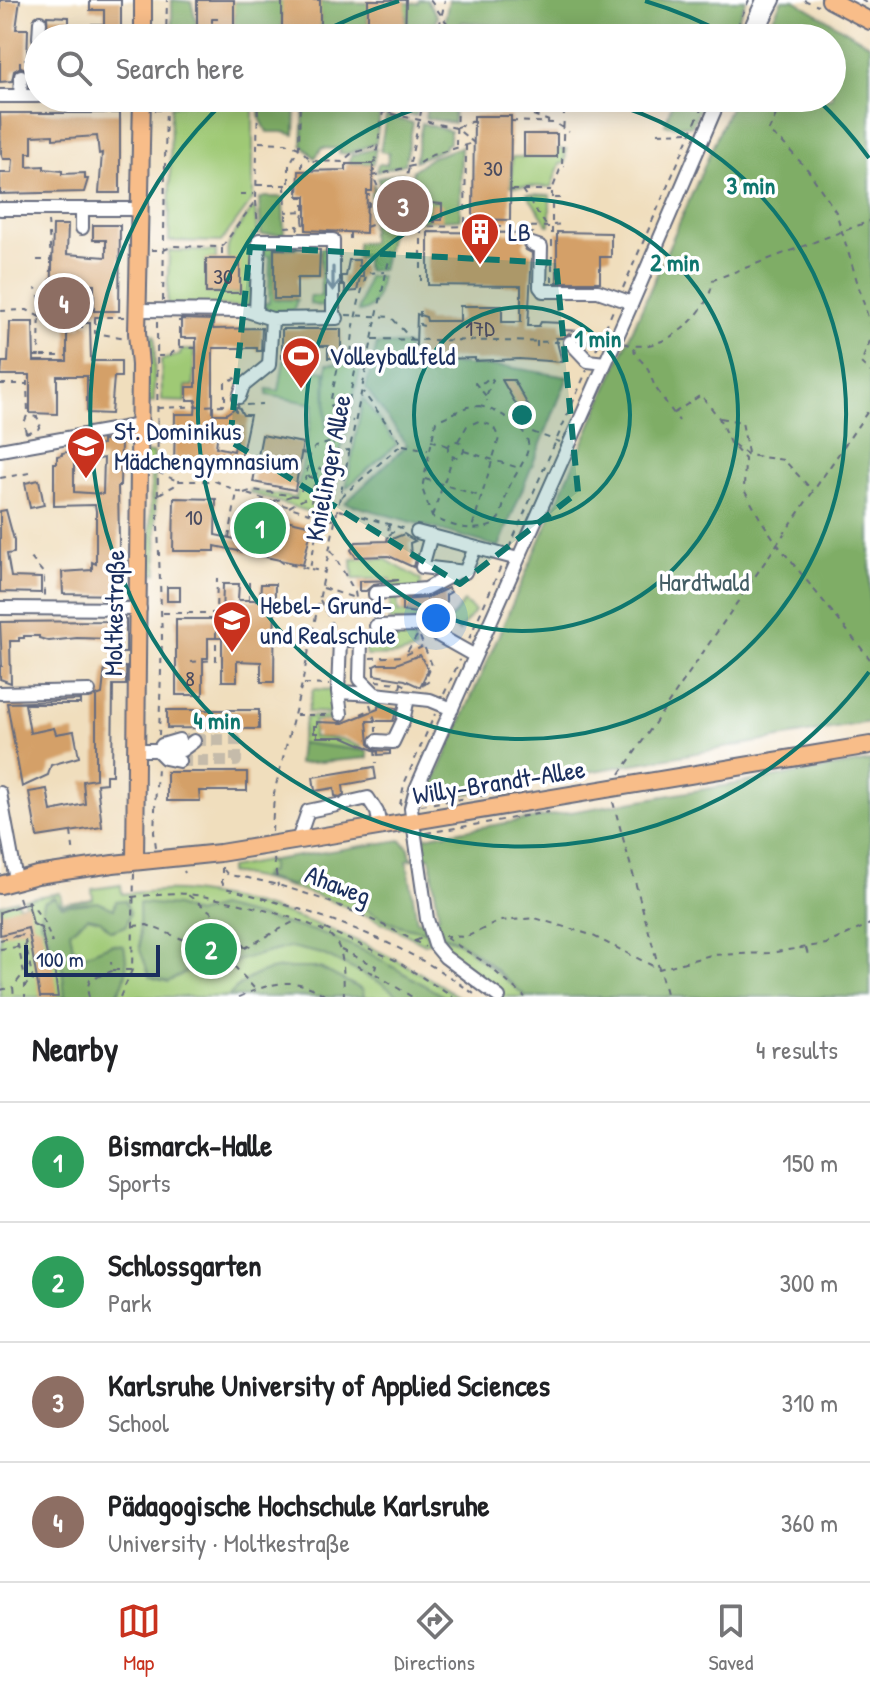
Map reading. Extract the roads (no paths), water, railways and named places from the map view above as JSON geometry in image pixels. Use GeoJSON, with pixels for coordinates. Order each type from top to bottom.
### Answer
{"type":"FeatureCollection","features":[{"type":"Feature","properties":{"kind":"main road"},"geometry":{"type":"LineString","coordinates":[[143,0],[143,24]]}},
{"type":"Feature","properties":{"kind":"main road"},"geometry":{"type":"LineString","coordinates":[[830,0],[870,21]]}},
{"type":"Feature","properties":{"kind":"main road","name":"Moltkestraße"},"geometry":{"type":"LineString","coordinates":[[135,861],[140,609],[135,425],[146,333],[138,239],[142,212],[141,112]]}},
{"type":"Feature","properties":{"kind":"main road","name":"Moltkestraße"},"geometry":{"type":"LineString","coordinates":[[142,212],[156,250],[143,312]]}},
{"type":"Feature","properties":{"kind":"main road","name":"Willy-Brandt-Allee"},"geometry":{"type":"LineString","coordinates":[[58,874],[273,844],[380,826],[406,815],[870,745]]}},
{"type":"Feature","properties":{"kind":"main road"},"geometry":{"type":"LineString","coordinates":[[11,887],[58,874]]}},
{"type":"Feature","properties":{"kind":"main road"},"geometry":{"type":"LineString","coordinates":[[0,894],[37,885],[58,874]]}},
{"type":"Feature","properties":{"kind":"street"},"geometry":{"type":"LineString","coordinates":[[752,24],[763,0]]}},
{"type":"Feature","properties":{"kind":"street"},"geometry":{"type":"LineString","coordinates":[[761,24],[774,0]]}},
{"type":"Feature","properties":{"kind":"street"},"geometry":{"type":"LineString","coordinates":[[20,96],[21,76]]}},
{"type":"Feature","properties":{"kind":"street"},"geometry":{"type":"LineString","coordinates":[[0,96],[24,96]]}},
{"type":"Feature","properties":{"kind":"street"},"geometry":{"type":"LineString","coordinates":[[499,997],[438,950],[431,935],[406,815],[446,706],[512,557],[568,446],[714,112]]}},
{"type":"Feature","properties":{"kind":"street"},"geometry":{"type":"LineString","coordinates":[[0,209],[142,212]]}},
{"type":"Feature","properties":{"kind":"street"},"geometry":{"type":"LineString","coordinates":[[82,209],[82,228]]}},
{"type":"Feature","properties":{"kind":"street"},"geometry":{"type":"LineString","coordinates":[[143,312],[256,313],[272,319],[337,318],[333,240],[259,240],[256,313]]}},
{"type":"Feature","properties":{"kind":"street"},"geometry":{"type":"LineString","coordinates":[[532,244],[541,247],[540,287],[543,291],[598,291],[632,303]]}},
{"type":"Feature","properties":{"kind":"street"},"geometry":{"type":"LineString","coordinates":[[237,401],[243,386],[269,365],[272,319]]}},
{"type":"Feature","properties":{"kind":"street"},"geometry":{"type":"LineString","coordinates":[[570,342],[591,362],[605,363]]}},
{"type":"Feature","properties":{"kind":"street"},"geometry":{"type":"LineString","coordinates":[[0,450],[26,451],[135,425]]}},
{"type":"Feature","properties":{"kind":"street"},"geometry":{"type":"LineString","coordinates":[[417,532],[512,557]]}},
{"type":"Feature","properties":{"kind":"street"},"geometry":{"type":"LineString","coordinates":[[431,535],[422,567],[465,572],[475,548]]}},
{"type":"Feature","properties":{"kind":"street"},"geometry":{"type":"LineString","coordinates":[[375,595],[426,589],[456,573]]}},
{"type":"Feature","properties":{"kind":"street"},"geometry":{"type":"LineString","coordinates":[[0,608],[140,609]]}},
{"type":"Feature","properties":{"kind":"street"},"geometry":{"type":"LineString","coordinates":[[376,626],[420,625],[470,653]]}},
{"type":"Feature","properties":{"kind":"street"},"geometry":{"type":"LineString","coordinates":[[341,714],[338,689],[340,640],[361,640],[362,680],[371,697]]}},
{"type":"Feature","properties":{"kind":"street"},"geometry":{"type":"LineString","coordinates":[[338,689],[371,697],[410,693],[446,706]]}},
{"type":"Feature","properties":{"kind":"street"},"geometry":{"type":"LineString","coordinates":[[0,693],[89,691]]}},
{"type":"Feature","properties":{"kind":"street"},"geometry":{"type":"LineString","coordinates":[[377,741],[393,742],[403,721],[410,693]]}},
{"type":"Feature","properties":{"kind":"street"},"geometry":{"type":"LineString","coordinates":[[137,750],[158,751],[165,758],[194,741]]}},
{"type":"Feature","properties":{"kind":"street"},"geometry":{"type":"LineString","coordinates":[[158,751],[162,745],[180,750],[195,759]]}},
{"type":"Feature","properties":{"kind":"street"},"geometry":{"type":"LineString","coordinates":[[0,793],[11,887]]}},
{"type":"Feature","properties":{"kind":"street"},"geometry":{"type":"LineString","coordinates":[[298,840],[308,811],[368,798],[377,812],[380,826]]}},
{"type":"Feature","properties":{"kind":"tunnel"},"geometry":{"type":"LineString","coordinates":[[179,761],[236,761],[236,740],[186,740]]}},
{"type":"Feature","properties":{"kind":"place","name":"Karlsruhe University of Applied Sciences"},"geometry":{"type":"Point","coordinates":[403,206]}},
{"type":"Feature","properties":{"kind":"place","name":"LB"},"geometry":{"type":"Point","coordinates":[480,266]}},
{"type":"Feature","properties":{"kind":"place","name":"Pädagogische Hochschule Karlsruhe"},"geometry":{"type":"Point","coordinates":[64,303]}},
{"type":"Feature","properties":{"kind":"place","name":"Volleyballfeld"},"geometry":{"type":"Point","coordinates":[301,390]}},
{"type":"Feature","properties":{"kind":"place","name":"St. Dominikus Mädchengymnasium"},"geometry":{"type":"Point","coordinates":[86,480]}},
{"type":"Feature","properties":{"kind":"place","name":"Bismarck-Halle"},"geometry":{"type":"Point","coordinates":[260,528]}},
{"type":"Feature","properties":{"kind":"place","name":"Hebel- Grund- und Realschule"},"geometry":{"type":"Point","coordinates":[232,654]}},
{"type":"Feature","properties":{"kind":"place","name":"Schlossgarten"},"geometry":{"type":"Point","coordinates":[211,949]}},
{"type":"Feature","properties":{"kind":"park label","name":"Hardtwald"},"geometry":{"type":"Point","coordinates":[704,582]}}]}
